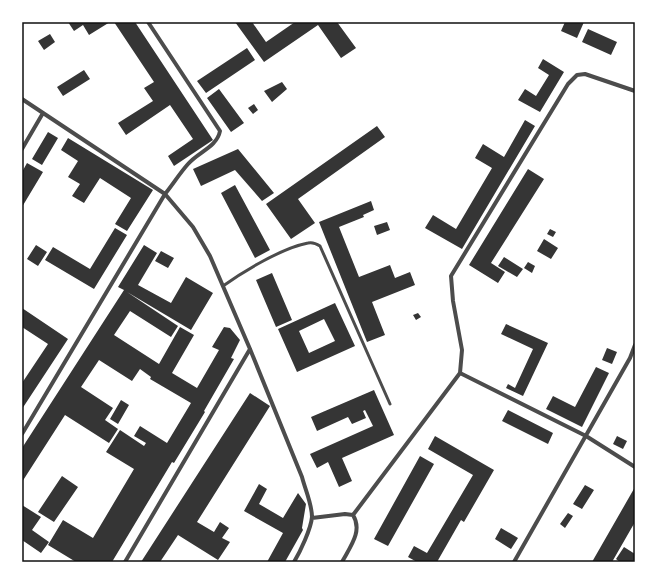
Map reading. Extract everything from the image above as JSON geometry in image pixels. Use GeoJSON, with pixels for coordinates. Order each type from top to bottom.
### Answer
{"type":"FeatureCollection","features":[{"type":"Feature","properties":{"kind":"street"},"geometry":{"type":"LineString","coordinates":[[22,434],[165,194],[189,162],[216,141],[220,130],[148,22]]}},
{"type":"Feature","properties":{"kind":"street"},"geometry":{"type":"LineString","coordinates":[[353,515],[460,373],[462,350],[453,301],[451,276],[568,84],[577,75],[585,74],[635,91]]}},
{"type":"Feature","properties":{"kind":"street"},"geometry":{"type":"LineString","coordinates":[[22,98],[165,194],[193,227],[210,256],[302,477],[312,518],[306,536],[294,562]]}},
{"type":"Feature","properties":{"kind":"street"},"geometry":{"type":"LineString","coordinates":[[22,149],[43,113]]}},
{"type":"Feature","properties":{"kind":"street"},"geometry":{"type":"LineString","coordinates":[[514,562],[586,436],[635,345]]}},
{"type":"Feature","properties":{"kind":"street"},"geometry":{"type":"LineString","coordinates":[[125,562],[250,349]]}},
{"type":"Feature","properties":{"kind":"street"},"geometry":{"type":"LineString","coordinates":[[460,373],[586,436],[635,467]]}},
{"type":"Feature","properties":{"kind":"street"},"geometry":{"type":"LineString","coordinates":[[312,518],[345,514],[353,515],[357,521],[356,535],[342,562]]}},
{"type":"Feature","properties":{"kind":"lane"},"geometry":{"type":"LineString","coordinates":[[223,286],[244,272],[288,250],[310,242],[320,246],[390,404]]}},
{"type":"Feature","properties":{"kind":"building"},"geometry":{"type":"Polygon","coordinates":[[[68,22],[110,22],[89,35],[83,25],[74,31],[68,22]]]}},
{"type":"Feature","properties":{"kind":"building"},"geometry":{"type":"Polygon","coordinates":[[[114,22],[135,22],[213,140],[174,166],[168,156],[193,139],[170,105],[126,135],[118,123],[153,101],[144,88],[154,82],[114,22]]]}},
{"type":"Feature","properties":{"kind":"building"},"geometry":{"type":"Polygon","coordinates":[[[235,22],[252,22],[266,42],[295,22],[337,22],[356,48],[341,58],[318,25],[264,62],[235,22]]]}},
{"type":"Feature","properties":{"kind":"building"},"geometry":{"type":"Polygon","coordinates":[[[565,22],[584,22],[577,38],[561,31],[565,22]]]}},
{"type":"Feature","properties":{"kind":"building"},"geometry":{"type":"Polygon","coordinates":[[[588,29],[617,42],[611,55],[582,42],[588,29]]]}},
{"type":"Feature","properties":{"kind":"building"},"geometry":{"type":"Polygon","coordinates":[[[50,34],[55,42],[44,50],[38,41],[50,34]]]}},
{"type":"Feature","properties":{"kind":"building"},"geometry":{"type":"Polygon","coordinates":[[[247,48],[255,60],[206,93],[197,81],[247,48]]]}},
{"type":"Feature","properties":{"kind":"building"},"geometry":{"type":"Polygon","coordinates":[[[543,59],[564,72],[540,112],[518,100],[525,89],[536,96],[549,75],[538,68],[543,59]]]}},
{"type":"Feature","properties":{"kind":"building"},"geometry":{"type":"Polygon","coordinates":[[[84,70],[90,79],[63,96],[57,87],[84,70]]]}},
{"type":"Feature","properties":{"kind":"building"},"geometry":{"type":"Polygon","coordinates":[[[282,82],[287,89],[272,102],[264,91],[282,82]]]}},
{"type":"Feature","properties":{"kind":"building"},"geometry":{"type":"Polygon","coordinates":[[[219,89],[244,123],[231,132],[207,98],[219,89]]]}},
{"type":"Feature","properties":{"kind":"building"},"geometry":{"type":"Polygon","coordinates":[[[254,104],[258,110],[253,114],[248,108],[254,104]]]}},
{"type":"Feature","properties":{"kind":"building"},"geometry":{"type":"Polygon","coordinates":[[[525,120],[535,126],[462,249],[425,228],[433,215],[456,229],[492,168],[475,158],[483,144],[504,157],[525,120]]]}},
{"type":"Feature","properties":{"kind":"building"},"geometry":{"type":"Polygon","coordinates":[[[377,126],[385,137],[298,199],[315,223],[291,239],[266,204],[377,126]]]}},
{"type":"Feature","properties":{"kind":"building"},"geometry":{"type":"Polygon","coordinates":[[[48,132],[58,138],[42,165],[32,159],[48,132]]]}},
{"type":"Feature","properties":{"kind":"building"},"geometry":{"type":"Polygon","coordinates":[[[68,138],[153,190],[127,231],[115,224],[131,198],[100,178],[84,203],[72,196],[80,184],[68,177],[78,161],[61,150],[68,138]]]}},
{"type":"Feature","properties":{"kind":"building"},"geometry":{"type":"Polygon","coordinates":[[[238,149],[274,193],[262,201],[235,170],[201,186],[193,169],[238,149]]]}},
{"type":"Feature","properties":{"kind":"building"},"geometry":{"type":"Polygon","coordinates":[[[27,163],[43,172],[22,207],[22,172],[27,163]]]}},
{"type":"Feature","properties":{"kind":"building"},"geometry":{"type":"Polygon","coordinates":[[[528,169],[544,179],[491,263],[505,272],[498,283],[469,265],[528,169]]]}},
{"type":"Feature","properties":{"kind":"building"},"geometry":{"type":"Polygon","coordinates":[[[235,185],[270,250],[255,258],[221,193],[235,185]]]}},
{"type":"Feature","properties":{"kind":"building"},"geometry":{"type":"Polygon","coordinates":[[[371,201],[374,210],[363,215],[364,217],[339,227],[359,277],[390,265],[395,278],[410,272],[415,285],[372,302],[385,335],[367,342],[319,222],[371,201]]]}},
{"type":"Feature","properties":{"kind":"building"},"geometry":{"type":"Polygon","coordinates":[[[387,222],[390,230],[377,235],[374,226],[387,222]]]}},
{"type":"Feature","properties":{"kind":"building"},"geometry":{"type":"Polygon","coordinates":[[[115,228],[127,235],[94,289],[45,260],[53,247],[90,269],[115,228]]]}},
{"type":"Feature","properties":{"kind":"building"},"geometry":{"type":"Polygon","coordinates":[[[550,229],[556,232],[553,237],[547,234],[550,229]]]}},
{"type":"Feature","properties":{"kind":"building"},"geometry":{"type":"Polygon","coordinates":[[[544,239],[558,248],[551,259],[537,251],[544,239]]]}},
{"type":"Feature","properties":{"kind":"building"},"geometry":{"type":"Polygon","coordinates":[[[36,245],[47,252],[38,266],[27,259],[36,245]]]}},
{"type":"Feature","properties":{"kind":"building"},"geometry":{"type":"Polygon","coordinates":[[[144,245],[157,253],[138,285],[171,303],[186,277],[213,293],[191,330],[127,292],[178,326],[171,337],[130,311],[114,335],[159,364],[180,327],[194,335],[172,373],[197,388],[219,350],[212,347],[224,327],[230,328],[240,340],[231,358],[234,359],[204,411],[205,412],[174,463],[172,462],[112,562],[76,562],[48,545],[63,520],[93,538],[134,469],[106,452],[120,430],[144,446],[146,443],[134,436],[140,426],[167,443],[191,403],[150,379],[151,377],[140,369],[132,381],[99,360],[81,387],[113,408],[105,420],[118,429],[109,443],[65,415],[22,482],[22,448],[124,290],[118,287],[144,245]]]}},
{"type":"Feature","properties":{"kind":"building"},"geometry":{"type":"Polygon","coordinates":[[[161,251],[174,258],[168,268],[155,261],[161,251]]]}},
{"type":"Feature","properties":{"kind":"building"},"geometry":{"type":"Polygon","coordinates":[[[504,257],[523,269],[517,277],[498,266],[504,257]]]}},
{"type":"Feature","properties":{"kind":"building"},"geometry":{"type":"Polygon","coordinates":[[[528,262],[535,266],[532,273],[524,268],[528,262]]]}},
{"type":"Feature","properties":{"kind":"building"},"geometry":{"type":"Polygon","coordinates":[[[272,273],[292,320],[276,327],[256,280],[272,273]]]}},
{"type":"Feature","properties":{"kind":"building"},"geometry":{"type":"Polygon","coordinates":[[[335,303],[355,346],[297,372],[278,329],[335,303]],[[324,319],[299,331],[309,353],[335,341],[324,319]]]}},
{"type":"Feature","properties":{"kind":"building"},"geometry":{"type":"Polygon","coordinates":[[[22,308],[68,339],[22,409],[22,383],[48,344],[22,327],[22,308]]]}},
{"type":"Feature","properties":{"kind":"building"},"geometry":{"type":"Polygon","coordinates":[[[418,313],[421,317],[416,320],[413,315],[418,313]]]}},
{"type":"Feature","properties":{"kind":"building"},"geometry":{"type":"Polygon","coordinates":[[[506,324],[548,343],[523,396],[506,388],[508,384],[515,388],[533,349],[501,334],[506,324]]]}},
{"type":"Feature","properties":{"kind":"building"},"geometry":{"type":"Polygon","coordinates":[[[607,348],[617,352],[612,364],[602,360],[607,348]]]}},
{"type":"Feature","properties":{"kind":"building"},"geometry":{"type":"Polygon","coordinates":[[[596,367],[609,373],[582,427],[546,409],[553,396],[575,407],[596,367]]]}},
{"type":"Feature","properties":{"kind":"building"},"geometry":{"type":"Polygon","coordinates":[[[374,390],[394,435],[342,458],[352,481],[339,487],[328,462],[317,468],[310,454],[373,426],[365,410],[363,411],[366,418],[352,424],[348,417],[317,431],[311,417],[374,390]]]}},
{"type":"Feature","properties":{"kind":"building"},"geometry":{"type":"Polygon","coordinates":[[[250,393],[270,406],[197,522],[214,532],[220,522],[229,528],[222,538],[230,542],[218,560],[178,535],[160,562],[141,562],[250,393]]]}},
{"type":"Feature","properties":{"kind":"building"},"geometry":{"type":"Polygon","coordinates":[[[121,400],[129,405],[118,424],[110,419],[121,400]]]}},
{"type":"Feature","properties":{"kind":"building"},"geometry":{"type":"Polygon","coordinates":[[[508,410],[553,433],[548,444],[502,421],[508,410]]]}},
{"type":"Feature","properties":{"kind":"building"},"geometry":{"type":"Polygon","coordinates":[[[435,436],[494,470],[464,522],[461,520],[437,562],[417,562],[408,557],[414,546],[427,553],[473,475],[428,449],[435,436]]]}},
{"type":"Feature","properties":{"kind":"building"},"geometry":{"type":"Polygon","coordinates":[[[617,436],[627,441],[623,449],[613,444],[617,436]]]}},
{"type":"Feature","properties":{"kind":"building"},"geometry":{"type":"Polygon","coordinates":[[[420,456],[434,464],[388,546],[374,539],[420,456]]]}},
{"type":"Feature","properties":{"kind":"building"},"geometry":{"type":"Polygon","coordinates":[[[62,476],[78,487],[54,522],[38,512],[62,476]]]}},
{"type":"Feature","properties":{"kind":"building"},"geometry":{"type":"Polygon","coordinates":[[[259,484],[267,489],[259,504],[283,518],[298,493],[306,504],[302,528],[303,530],[285,562],[267,562],[283,533],[244,511],[259,484]]]}},
{"type":"Feature","properties":{"kind":"building"},"geometry":{"type":"Polygon","coordinates":[[[585,485],[594,490],[582,509],[573,504],[585,485]]]}},
{"type":"Feature","properties":{"kind":"building"},"geometry":{"type":"Polygon","coordinates":[[[635,487],[635,522],[612,562],[592,562],[635,487]]]}},
{"type":"Feature","properties":{"kind":"building"},"geometry":{"type":"Polygon","coordinates":[[[22,505],[41,517],[32,530],[49,542],[41,553],[22,540],[22,505]]]}},
{"type":"Feature","properties":{"kind":"building"},"geometry":{"type":"Polygon","coordinates":[[[568,513],[573,516],[565,528],[560,524],[568,513]]]}},
{"type":"Feature","properties":{"kind":"building"},"geometry":{"type":"Polygon","coordinates":[[[501,528],[518,538],[511,549],[495,539],[501,528]]]}},
{"type":"Feature","properties":{"kind":"building"},"geometry":{"type":"Polygon","coordinates":[[[624,547],[635,554],[635,562],[620,562],[616,559],[624,547]]]}}]}
